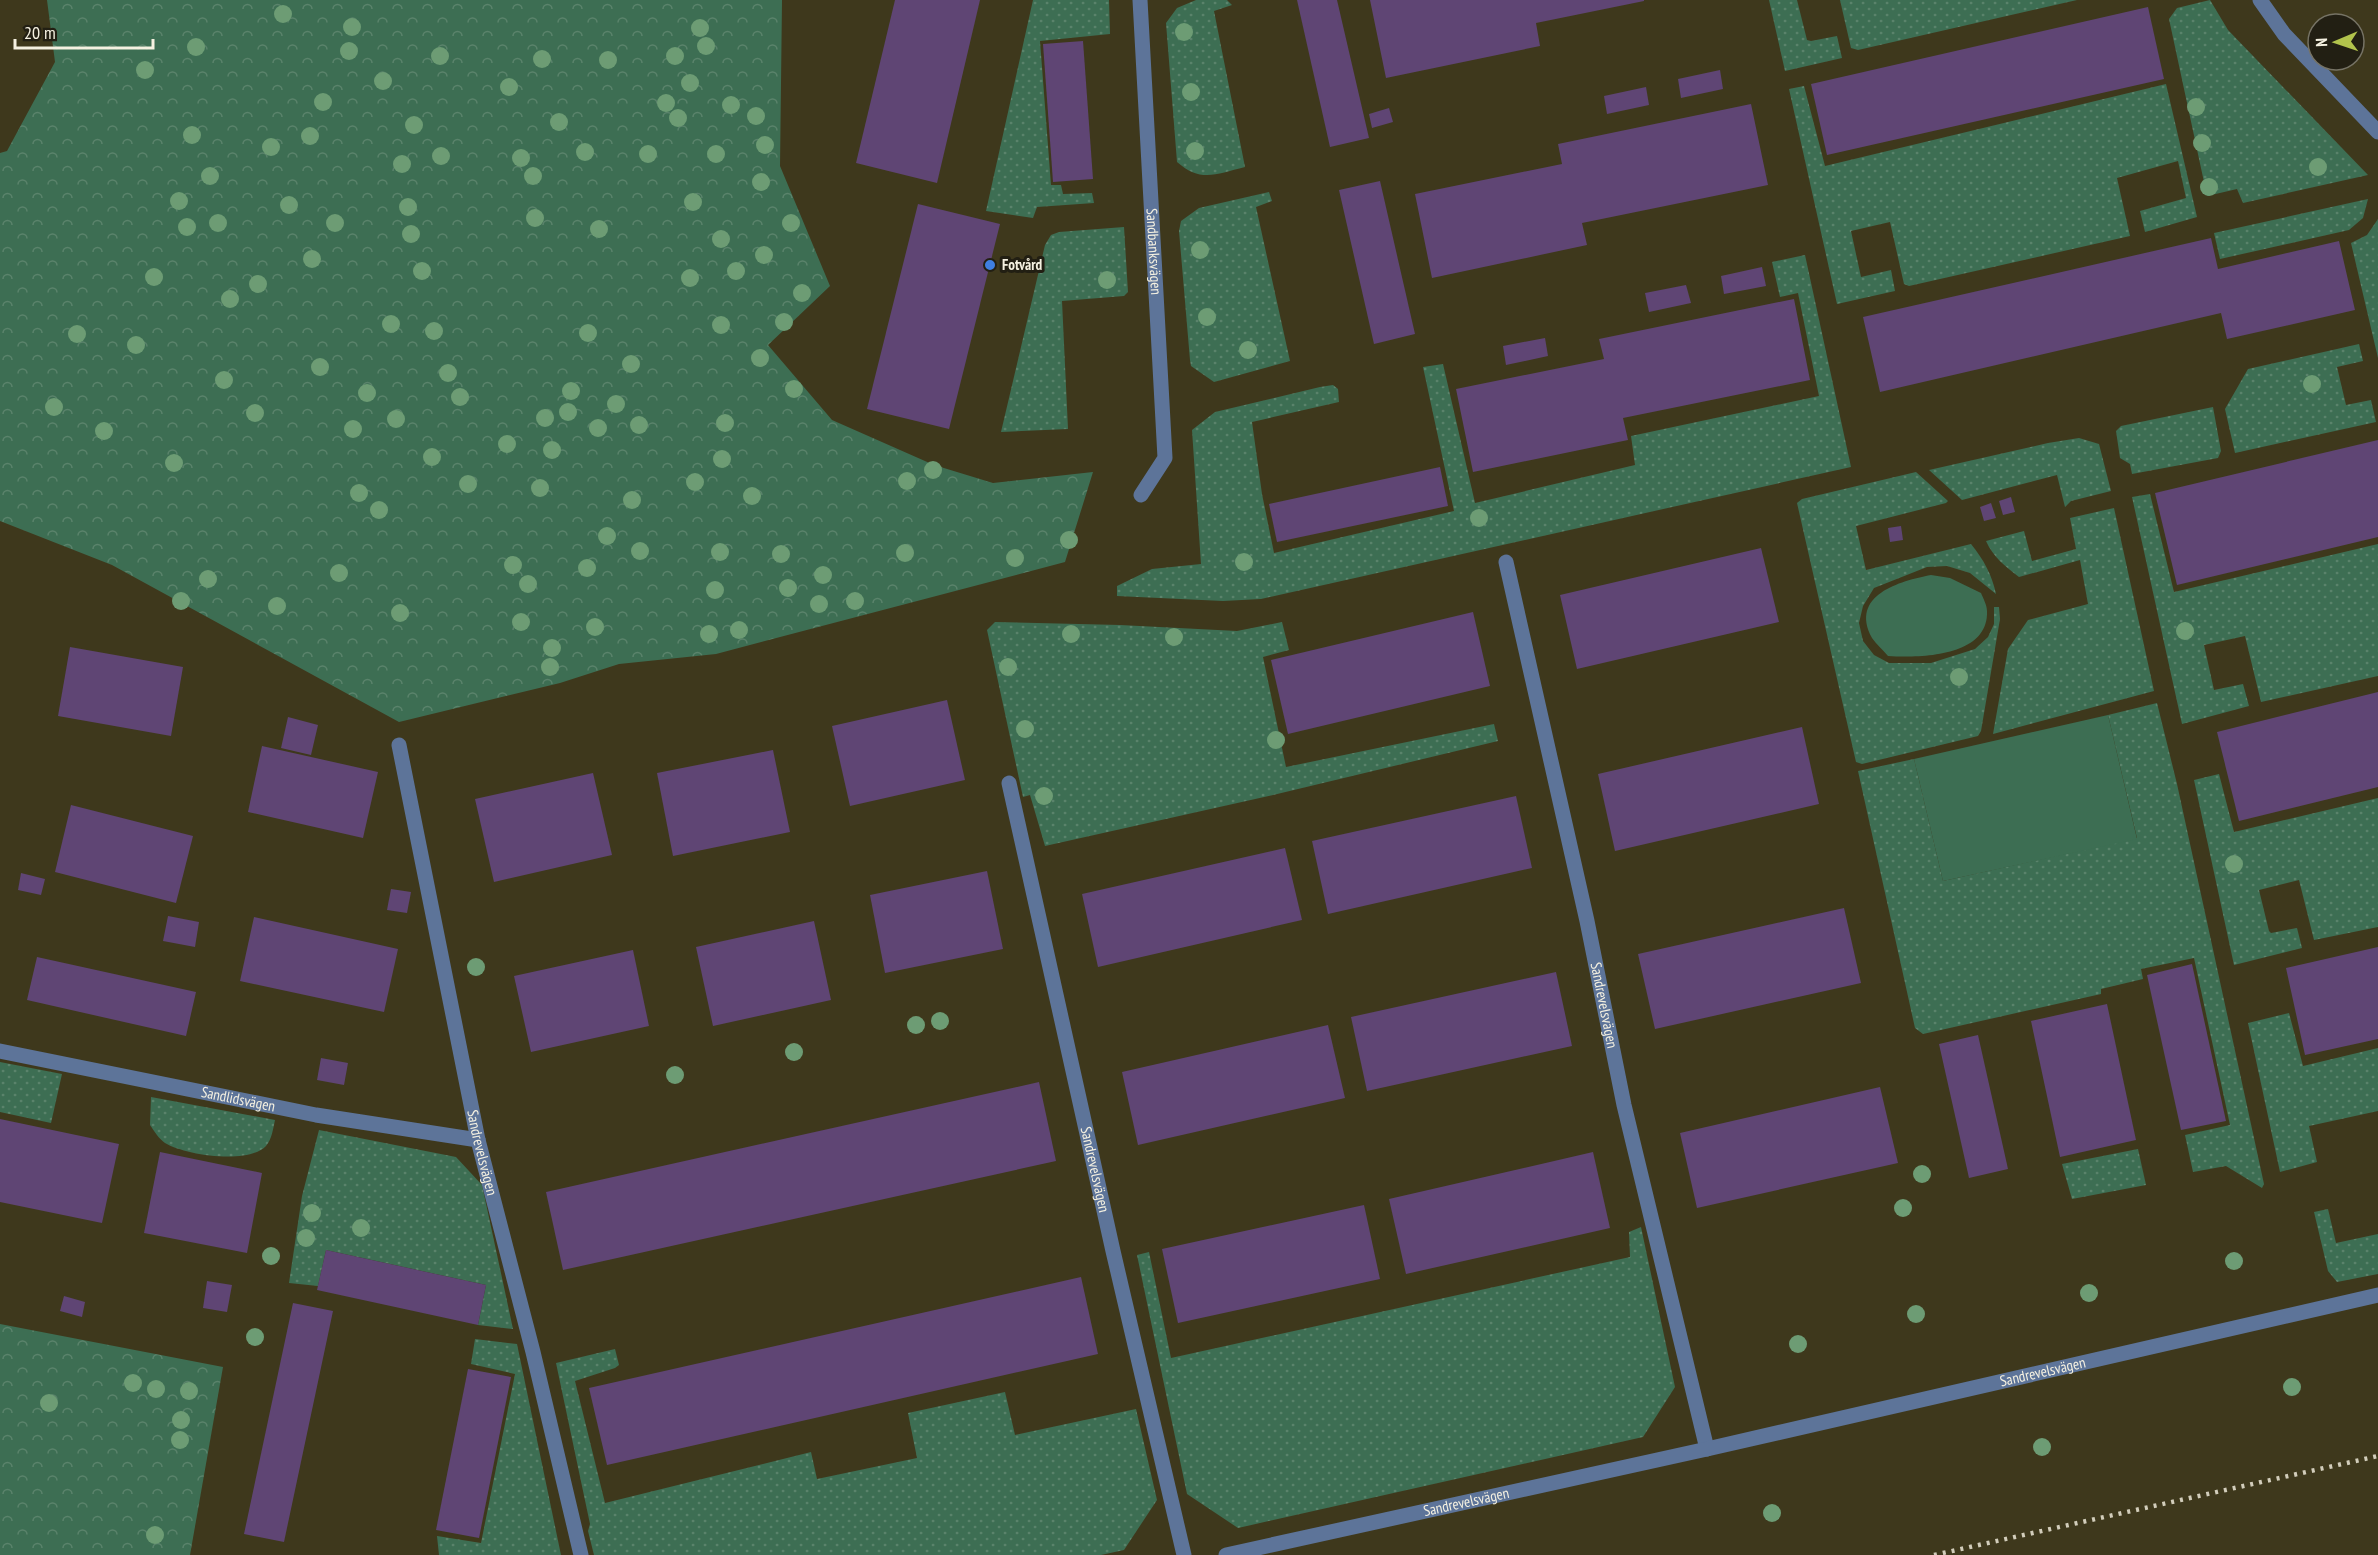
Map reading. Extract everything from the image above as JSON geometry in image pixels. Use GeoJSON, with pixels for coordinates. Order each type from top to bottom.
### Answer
{"type":"FeatureCollection","features":[{"type":"Feature","properties":{"kind":"street","name":"Sandbanksvägen"},"geometry":{"type":"LineString","coordinates":[[1140,0],[1166,458],[1141,495]]}},
{"type":"Feature","properties":{"kind":"street"},"geometry":{"type":"LineString","coordinates":[[2260,0],[2284,33],[2378,132]]}},
{"type":"Feature","properties":{"kind":"street","name":"Sandrevelsvägen"},"geometry":{"type":"LineString","coordinates":[[1506,562],[1587,921],[1624,1105],[1707,1449]]}},
{"type":"Feature","properties":{"kind":"street","name":"Sandrevelsvägen"},"geometry":{"type":"LineString","coordinates":[[399,745],[478,1140],[533,1352],[581,1555]]}},
{"type":"Feature","properties":{"kind":"street","name":"Sandrevelsvägen"},"geometry":{"type":"LineString","coordinates":[[1009,783],[1184,1555]]}},
{"type":"Feature","properties":{"kind":"street","name":"Sandlidsvägen"},"geometry":{"type":"LineString","coordinates":[[0,1051],[316,1115],[478,1140]]}},
{"type":"Feature","properties":{"kind":"street","name":"Sandrevelsvägen"},"geometry":{"type":"LineString","coordinates":[[1226,1555],[1707,1449],[2378,1295]]}},
{"type":"Feature","properties":{"kind":"green space"},"geometry":{"type":"Polygon","coordinates":[[[47,0],[782,0],[780,166],[830,286],[768,345],[832,420],[934,465],[993,483],[1093,472],[1065,562],[716,654],[619,664],[560,683],[399,722],[112,565],[0,521],[0,153],[7,151],[55,62],[47,0]]]}},
{"type":"Feature","properties":{"kind":"green space"},"geometry":{"type":"Polygon","coordinates":[[[1033,0],[1109,0],[1110,34],[1040,41],[1051,185],[1061,185],[1063,194],[1092,193],[1094,203],[1037,207],[1033,218],[986,211],[1033,0]]]}},
{"type":"Feature","properties":{"kind":"green space"},"geometry":{"type":"Polygon","coordinates":[[[1196,0],[1227,0],[1232,5],[1214,11],[1245,167],[1209,175],[1194,173],[1177,162],[1166,23],[1177,8],[1196,0]]]}},
{"type":"Feature","properties":{"kind":"green space"},"geometry":{"type":"Polygon","coordinates":[[[1769,0],[1797,0],[1807,40],[1837,36],[1842,58],[1785,71],[1769,0]]]}},
{"type":"Feature","properties":{"kind":"green space"},"geometry":{"type":"Polygon","coordinates":[[[1840,0],[2077,0],[1858,50],[1851,48],[1840,0]]]}},
{"type":"Feature","properties":{"kind":"green space"},"geometry":{"type":"Polygon","coordinates":[[[2210,0],[2228,30],[2368,175],[2243,203],[2237,189],[2207,196],[2169,19],[2177,8],[2210,0]]]}},
{"type":"Feature","properties":{"kind":"green space"},"geometry":{"type":"Polygon","coordinates":[[[2166,84],[2197,217],[2145,232],[2140,211],[2186,198],[2178,161],[2117,178],[2130,236],[1909,286],[1904,284],[1890,222],[1851,231],[1861,277],[1891,270],[1895,291],[1837,304],[1789,89],[1804,86],[1825,166],[2166,84]]]}},
{"type":"Feature","properties":{"kind":"green space"},"geometry":{"type":"Polygon","coordinates":[[[1269,192],[1272,201],[1256,207],[1290,361],[1214,382],[1191,366],[1179,231],[1181,221],[1199,208],[1269,192]]]}},
{"type":"Feature","properties":{"kind":"green space"},"geometry":{"type":"Polygon","coordinates":[[[2368,199],[2363,218],[2349,230],[2220,259],[2214,233],[2368,199]]]}},
{"type":"Feature","properties":{"kind":"green space"},"geometry":{"type":"Polygon","coordinates":[[[2378,219],[2378,358],[2351,243],[2367,235],[2378,219]]]}},
{"type":"Feature","properties":{"kind":"green space"},"geometry":{"type":"Polygon","coordinates":[[[1124,227],[1128,292],[1124,296],[1062,301],[1068,429],[1001,432],[1045,245],[1051,235],[1059,232],[1124,227]]]}},
{"type":"Feature","properties":{"kind":"green space"},"geometry":{"type":"Polygon","coordinates":[[[1805,255],[1851,467],[1261,599],[1223,601],[1117,596],[1117,586],[1152,569],[1201,564],[1192,430],[1215,412],[1320,387],[1333,385],[1338,389],[1339,402],[1252,422],[1262,494],[1274,553],[1454,511],[1423,367],[1443,364],[1475,503],[1635,465],[1631,436],[1819,396],[1798,293],[1780,297],[1772,262],[1805,255]]]}},
{"type":"Feature","properties":{"kind":"green space"},"geometry":{"type":"Polygon","coordinates":[[[2359,344],[2363,361],[2337,367],[2346,405],[2371,400],[2376,422],[2235,453],[2225,409],[2248,369],[2359,344]]]}},
{"type":"Feature","properties":{"kind":"green space"},"geometry":{"type":"Polygon","coordinates":[[[2213,407],[2221,451],[2218,458],[2132,474],[2130,464],[2120,458],[2116,431],[2121,426],[2213,407]]]}},
{"type":"Feature","properties":{"kind":"green space"},"geometry":{"type":"Polygon","coordinates":[[[2079,438],[2099,444],[2111,491],[2071,501],[2065,507],[2057,475],[1962,500],[1929,470],[2048,443],[2079,438]]]}},
{"type":"Feature","properties":{"kind":"green space"},"geometry":{"type":"Polygon","coordinates":[[[1916,472],[1948,501],[1856,526],[1866,570],[1971,544],[1987,568],[1996,594],[1970,573],[1947,566],[1927,567],[1874,588],[1863,606],[1859,623],[1863,641],[1874,655],[1889,663],[1931,663],[1975,649],[1988,637],[1994,624],[1994,607],[1999,607],[2000,619],[1981,731],[1978,736],[1862,764],[1856,762],[1797,503],[1802,499],[1916,472]]]}},
{"type":"Feature","properties":{"kind":"green space"},"geometry":{"type":"Polygon","coordinates":[[[2150,494],[2174,592],[2378,544],[2378,676],[2261,702],[2245,636],[2204,645],[2214,690],[2243,684],[2249,706],[2182,724],[2132,497],[2150,494]]]}},
{"type":"Feature","properties":{"kind":"green space"},"geometry":{"type":"Polygon","coordinates":[[[2114,508],[2154,691],[1993,734],[2008,649],[2028,620],[2088,604],[2080,560],[2019,577],[1996,557],[1986,541],[2024,531],[2032,561],[2076,549],[2070,518],[2114,508]]]}},
{"type":"Feature","properties":{"kind":"green space"},"geometry":{"type":"Polygon","coordinates":[[[1931,575],[1950,578],[1981,593],[1987,609],[1985,626],[1977,638],[1950,652],[1934,655],[1888,656],[1872,638],[1867,623],[1867,611],[1872,601],[1893,586],[1931,575]]]}},
{"type":"Feature","properties":{"kind":"green space"},"geometry":{"type":"Polygon","coordinates":[[[995,622],[1237,631],[1282,622],[1289,650],[1263,657],[1286,767],[1494,724],[1498,741],[1045,846],[1030,795],[1023,797],[987,630],[995,622]]]}},
{"type":"Feature","properties":{"kind":"green space"},"geometry":{"type":"Polygon","coordinates":[[[2157,703],[2177,784],[2264,1184],[2262,1188],[2226,1166],[2193,1172],[2185,1135],[2230,1125],[2194,958],[2141,969],[2143,979],[2101,989],[2101,994],[1923,1034],[1915,1028],[1858,771],[1914,759],[1943,881],[2137,838],[2108,715],[2157,703]]]}},
{"type":"Feature","properties":{"kind":"green space"},"geometry":{"type":"Polygon","coordinates":[[[2108,715],[2137,839],[1943,881],[1914,759],[2108,715]]]}},
{"type":"Feature","properties":{"kind":"green space"},"geometry":{"type":"Polygon","coordinates":[[[2219,774],[2234,832],[2378,798],[2378,927],[2314,940],[2299,880],[2259,890],[2269,931],[2271,933],[2297,928],[2302,948],[2234,965],[2194,780],[2219,774]]]}},
{"type":"Feature","properties":{"kind":"green space"},"geometry":{"type":"Polygon","coordinates":[[[2289,1013],[2303,1066],[2378,1048],[2378,1111],[2309,1126],[2317,1162],[2280,1172],[2248,1023],[2289,1013]]]}},
{"type":"Feature","properties":{"kind":"green space"},"geometry":{"type":"Polygon","coordinates":[[[0,1062],[62,1074],[51,1123],[0,1112],[0,1062]]]}},
{"type":"Feature","properties":{"kind":"green space"},"geometry":{"type":"Polygon","coordinates":[[[151,1097],[275,1120],[271,1137],[266,1146],[257,1152],[231,1157],[201,1154],[174,1147],[165,1143],[150,1125],[151,1097]]]}},
{"type":"Feature","properties":{"kind":"green space"},"geometry":{"type":"Polygon","coordinates":[[[319,1130],[456,1157],[482,1185],[513,1329],[478,1325],[486,1285],[326,1250],[318,1286],[289,1283],[302,1196],[319,1130]]]}},
{"type":"Feature","properties":{"kind":"green space"},"geometry":{"type":"Polygon","coordinates":[[[2138,1149],[2146,1185],[2072,1199],[2062,1164],[2138,1149]]]}},
{"type":"Feature","properties":{"kind":"green space"},"geometry":{"type":"Polygon","coordinates":[[[2328,1209],[2336,1243],[2378,1234],[2378,1274],[2337,1282],[2328,1271],[2314,1212],[2328,1209]]]}},
{"type":"Feature","properties":{"kind":"green space"},"geometry":{"type":"Polygon","coordinates":[[[1641,1227],[1675,1387],[1643,1437],[1238,1528],[1187,1494],[1137,1255],[1149,1252],[1171,1358],[1630,1257],[1629,1232],[1641,1227]]]}},
{"type":"Feature","properties":{"kind":"green space"},"geometry":{"type":"Polygon","coordinates":[[[0,1324],[223,1367],[190,1555],[0,1555],[0,1324]]]}},
{"type":"Feature","properties":{"kind":"green space"},"geometry":{"type":"Polygon","coordinates":[[[475,1339],[517,1344],[561,1555],[439,1555],[437,1536],[481,1543],[515,1374],[471,1364],[475,1339]]]}},
{"type":"Feature","properties":{"kind":"green space"},"geometry":{"type":"Polygon","coordinates":[[[615,1349],[619,1365],[575,1381],[605,1503],[811,1452],[817,1479],[917,1458],[908,1413],[1005,1392],[1015,1435],[1136,1409],[1157,1500],[1124,1550],[1101,1555],[594,1555],[588,1531],[590,1524],[556,1363],[615,1349]]]}},
{"type":"Feature","properties":{"kind":"building"},"geometry":{"type":"Polygon","coordinates":[[[895,0],[980,0],[937,183],[856,163],[895,0]]]}},
{"type":"Feature","properties":{"kind":"building"},"geometry":{"type":"Polygon","coordinates":[[[1297,0],[1337,0],[1369,138],[1330,147],[1297,0]]]}},
{"type":"Feature","properties":{"kind":"building"},"geometry":{"type":"Polygon","coordinates":[[[1370,0],[1644,1],[1536,23],[1540,46],[1386,78],[1370,0]]]}},
{"type":"Feature","properties":{"kind":"building"},"geometry":{"type":"Polygon","coordinates":[[[2148,7],[2164,79],[1827,155],[1811,84],[2148,7]]]}},
{"type":"Feature","properties":{"kind":"building"},"geometry":{"type":"Polygon","coordinates":[[[1083,41],[1093,179],[1053,182],[1043,44],[1083,41]]]}},
{"type":"Feature","properties":{"kind":"building"},"geometry":{"type":"Polygon","coordinates":[[[1720,70],[1723,89],[1681,98],[1678,79],[1720,70]]]}},
{"type":"Feature","properties":{"kind":"building"},"geometry":{"type":"Polygon","coordinates":[[[1646,87],[1649,105],[1607,114],[1604,96],[1646,87]]]}},
{"type":"Feature","properties":{"kind":"building"},"geometry":{"type":"Polygon","coordinates":[[[1751,104],[1768,185],[1582,223],[1587,245],[1432,278],[1415,194],[1562,164],[1558,144],[1751,104]]]}},
{"type":"Feature","properties":{"kind":"building"},"geometry":{"type":"Polygon","coordinates":[[[1389,108],[1393,122],[1372,128],[1369,114],[1389,108]]]}},
{"type":"Feature","properties":{"kind":"building"},"geometry":{"type":"Polygon","coordinates":[[[1380,181],[1415,334],[1374,344],[1339,190],[1380,181]]]}},
{"type":"Feature","properties":{"kind":"building"},"geometry":{"type":"Polygon","coordinates":[[[918,204],[1000,224],[949,429],[867,409],[918,204]]]}},
{"type":"Feature","properties":{"kind":"building"},"geometry":{"type":"Polygon","coordinates":[[[2211,238],[2218,269],[2339,241],[2355,310],[2227,339],[2221,313],[1880,392],[1863,317],[2211,238]]]}},
{"type":"Feature","properties":{"kind":"building"},"geometry":{"type":"Polygon","coordinates":[[[1762,267],[1766,286],[1724,294],[1721,276],[1762,267]]]}},
{"type":"Feature","properties":{"kind":"building"},"geometry":{"type":"Polygon","coordinates":[[[1686,285],[1691,303],[1649,312],[1645,293],[1686,285]]]}},
{"type":"Feature","properties":{"kind":"building"},"geometry":{"type":"Polygon","coordinates":[[[1794,299],[1810,380],[1623,418],[1628,440],[1473,472],[1456,389],[1604,359],[1599,339],[1794,299]]]}},
{"type":"Feature","properties":{"kind":"building"},"geometry":{"type":"Polygon","coordinates":[[[1545,338],[1548,356],[1506,365],[1503,346],[1545,338]]]}},
{"type":"Feature","properties":{"kind":"building"},"geometry":{"type":"Polygon","coordinates":[[[2378,440],[2378,537],[2177,585],[2155,493],[2378,440]]]}},
{"type":"Feature","properties":{"kind":"building"},"geometry":{"type":"Polygon","coordinates":[[[1440,467],[1448,506],[1277,542],[1269,504],[1440,467]]]}},
{"type":"Feature","properties":{"kind":"building"},"geometry":{"type":"Polygon","coordinates":[[[2011,497],[2015,512],[2003,515],[1999,501],[2011,497]]]}},
{"type":"Feature","properties":{"kind":"building"},"geometry":{"type":"Polygon","coordinates":[[[1991,503],[1996,518],[1984,521],[1980,507],[1991,503]]]}},
{"type":"Feature","properties":{"kind":"building"},"geometry":{"type":"Polygon","coordinates":[[[1901,526],[1903,540],[1890,542],[1888,528],[1901,526]]]}},
{"type":"Feature","properties":{"kind":"building"},"geometry":{"type":"Polygon","coordinates":[[[1761,548],[1779,622],[1577,669],[1560,595],[1761,548]]]}},
{"type":"Feature","properties":{"kind":"building"},"geometry":{"type":"Polygon","coordinates":[[[1473,612],[1490,686],[1288,734],[1271,660],[1473,612]]]}},
{"type":"Feature","properties":{"kind":"building"},"geometry":{"type":"Polygon","coordinates":[[[70,647],[183,667],[171,736],[58,716],[70,647]]]}},
{"type":"Feature","properties":{"kind":"building"},"geometry":{"type":"Polygon","coordinates":[[[2378,692],[2378,787],[2239,821],[2217,732],[2378,692]]]}},
{"type":"Feature","properties":{"kind":"building"},"geometry":{"type":"Polygon","coordinates":[[[947,700],[965,780],[850,806],[832,726],[947,700]]]}},
{"type":"Feature","properties":{"kind":"building"},"geometry":{"type":"Polygon","coordinates":[[[288,717],[318,725],[311,755],[281,748],[288,717]]]}},
{"type":"Feature","properties":{"kind":"building"},"geometry":{"type":"Polygon","coordinates":[[[1802,727],[1819,804],[1615,851],[1598,774],[1802,727]]]}},
{"type":"Feature","properties":{"kind":"building"},"geometry":{"type":"Polygon","coordinates":[[[262,746],[378,772],[363,838],[248,812],[262,746]]]}},
{"type":"Feature","properties":{"kind":"building"},"geometry":{"type":"Polygon","coordinates":[[[773,750],[790,832],[673,856],[657,773],[773,750]]]}},
{"type":"Feature","properties":{"kind":"building"},"geometry":{"type":"Polygon","coordinates":[[[593,773],[612,855],[494,882],[475,799],[593,773]]]}},
{"type":"Feature","properties":{"kind":"building"},"geometry":{"type":"Polygon","coordinates":[[[1516,796],[1532,868],[1328,914],[1312,841],[1516,796]]]}},
{"type":"Feature","properties":{"kind":"building"},"geometry":{"type":"Polygon","coordinates":[[[71,805],[193,836],[176,903],[55,872],[71,805]]]}},
{"type":"Feature","properties":{"kind":"building"},"geometry":{"type":"Polygon","coordinates":[[[1285,848],[1302,920],[1098,967],[1082,894],[1285,848]]]}},
{"type":"Feature","properties":{"kind":"building"},"geometry":{"type":"Polygon","coordinates":[[[987,871],[1003,949],[885,973],[870,895],[987,871]]]}},
{"type":"Feature","properties":{"kind":"building"},"geometry":{"type":"Polygon","coordinates":[[[21,873],[45,879],[41,895],[18,890],[21,873]]]}},
{"type":"Feature","properties":{"kind":"building"},"geometry":{"type":"Polygon","coordinates":[[[391,889],[411,892],[407,913],[387,910],[391,889]]]}},
{"type":"Feature","properties":{"kind":"building"},"geometry":{"type":"Polygon","coordinates":[[[1844,908],[1861,983],[1655,1029],[1638,954],[1844,908]]]}},
{"type":"Feature","properties":{"kind":"building"},"geometry":{"type":"Polygon","coordinates":[[[168,916],[199,922],[195,947],[163,941],[168,916]]]}},
{"type":"Feature","properties":{"kind":"building"},"geometry":{"type":"Polygon","coordinates":[[[254,917],[398,949],[384,1012],[240,981],[254,917]]]}},
{"type":"Feature","properties":{"kind":"building"},"geometry":{"type":"Polygon","coordinates":[[[814,921],[831,1000],[713,1026],[696,947],[814,921]]]}},
{"type":"Feature","properties":{"kind":"building"},"geometry":{"type":"Polygon","coordinates":[[[2378,947],[2378,1039],[2305,1055],[2286,968],[2378,947]]]}},
{"type":"Feature","properties":{"kind":"building"},"geometry":{"type":"Polygon","coordinates":[[[633,950],[649,1026],[531,1052],[514,976],[633,950]]]}},
{"type":"Feature","properties":{"kind":"building"},"geometry":{"type":"Polygon","coordinates":[[[37,957],[196,992],[186,1036],[27,1000],[37,957]]]}},
{"type":"Feature","properties":{"kind":"building"},"geometry":{"type":"Polygon","coordinates":[[[2192,964],[2226,1121],[2181,1130],[2147,975],[2192,964]]]}},
{"type":"Feature","properties":{"kind":"building"},"geometry":{"type":"Polygon","coordinates":[[[1556,972],[1572,1046],[1367,1091],[1351,1017],[1556,972]]]}},
{"type":"Feature","properties":{"kind":"building"},"geometry":{"type":"Polygon","coordinates":[[[2107,1004],[2136,1140],[2060,1157],[2031,1021],[2107,1004]]]}},
{"type":"Feature","properties":{"kind":"building"},"geometry":{"type":"Polygon","coordinates":[[[1328,1025],[1345,1098],[1138,1145],[1122,1072],[1328,1025]]]}},
{"type":"Feature","properties":{"kind":"building"},"geometry":{"type":"Polygon","coordinates":[[[1978,1035],[2008,1169],[1969,1178],[1939,1044],[1978,1035]]]}},
{"type":"Feature","properties":{"kind":"building"},"geometry":{"type":"Polygon","coordinates":[[[321,1058],[348,1063],[344,1085],[317,1080],[321,1058]]]}},
{"type":"Feature","properties":{"kind":"building"},"geometry":{"type":"Polygon","coordinates":[[[1039,1082],[1056,1161],[563,1270],[546,1192],[1039,1082]]]}},
{"type":"Feature","properties":{"kind":"building"},"geometry":{"type":"Polygon","coordinates":[[[1880,1087],[1898,1163],[1697,1208],[1680,1133],[1880,1087]]]}},
{"type":"Feature","properties":{"kind":"building"},"geometry":{"type":"Polygon","coordinates":[[[0,1119],[119,1144],[102,1223],[0,1202],[0,1119]]]}},
{"type":"Feature","properties":{"kind":"building"},"geometry":{"type":"Polygon","coordinates":[[[160,1152],[262,1173],[247,1253],[144,1233],[160,1152]]]}},
{"type":"Feature","properties":{"kind":"building"},"geometry":{"type":"Polygon","coordinates":[[[1593,1152],[1610,1228],[1406,1274],[1389,1199],[1593,1152]]]}},
{"type":"Feature","properties":{"kind":"building"},"geometry":{"type":"Polygon","coordinates":[[[1364,1205],[1380,1279],[1178,1323],[1162,1249],[1364,1205]]]}},
{"type":"Feature","properties":{"kind":"building"},"geometry":{"type":"Polygon","coordinates":[[[326,1250],[486,1285],[478,1325],[317,1290],[326,1250]]]}},
{"type":"Feature","properties":{"kind":"building"},"geometry":{"type":"Polygon","coordinates":[[[1081,1277],[1098,1354],[607,1465],[589,1388],[1081,1277]]]}},
{"type":"Feature","properties":{"kind":"building"},"geometry":{"type":"Polygon","coordinates":[[[207,1281],[232,1285],[227,1312],[203,1308],[207,1281]]]}},
{"type":"Feature","properties":{"kind":"building"},"geometry":{"type":"Polygon","coordinates":[[[64,1296],[85,1302],[82,1317],[60,1311],[64,1296]]]}},
{"type":"Feature","properties":{"kind":"building"},"geometry":{"type":"Polygon","coordinates":[[[293,1303],[333,1311],[284,1542],[244,1534],[293,1303]]]}},
{"type":"Feature","properties":{"kind":"building"},"geometry":{"type":"Polygon","coordinates":[[[468,1369],[511,1377],[479,1538],[436,1530],[468,1369]]]}},
{"type":"Feature","properties":{"kind":"railway"},"geometry":{"type":"LineString","coordinates":[[1934,1555],[2378,1456]]}},
{"type":"Feature","properties":{"kind":"place","name":"Fotvård"},"geometry":{"type":"Point","coordinates":[990,265]}}]}
